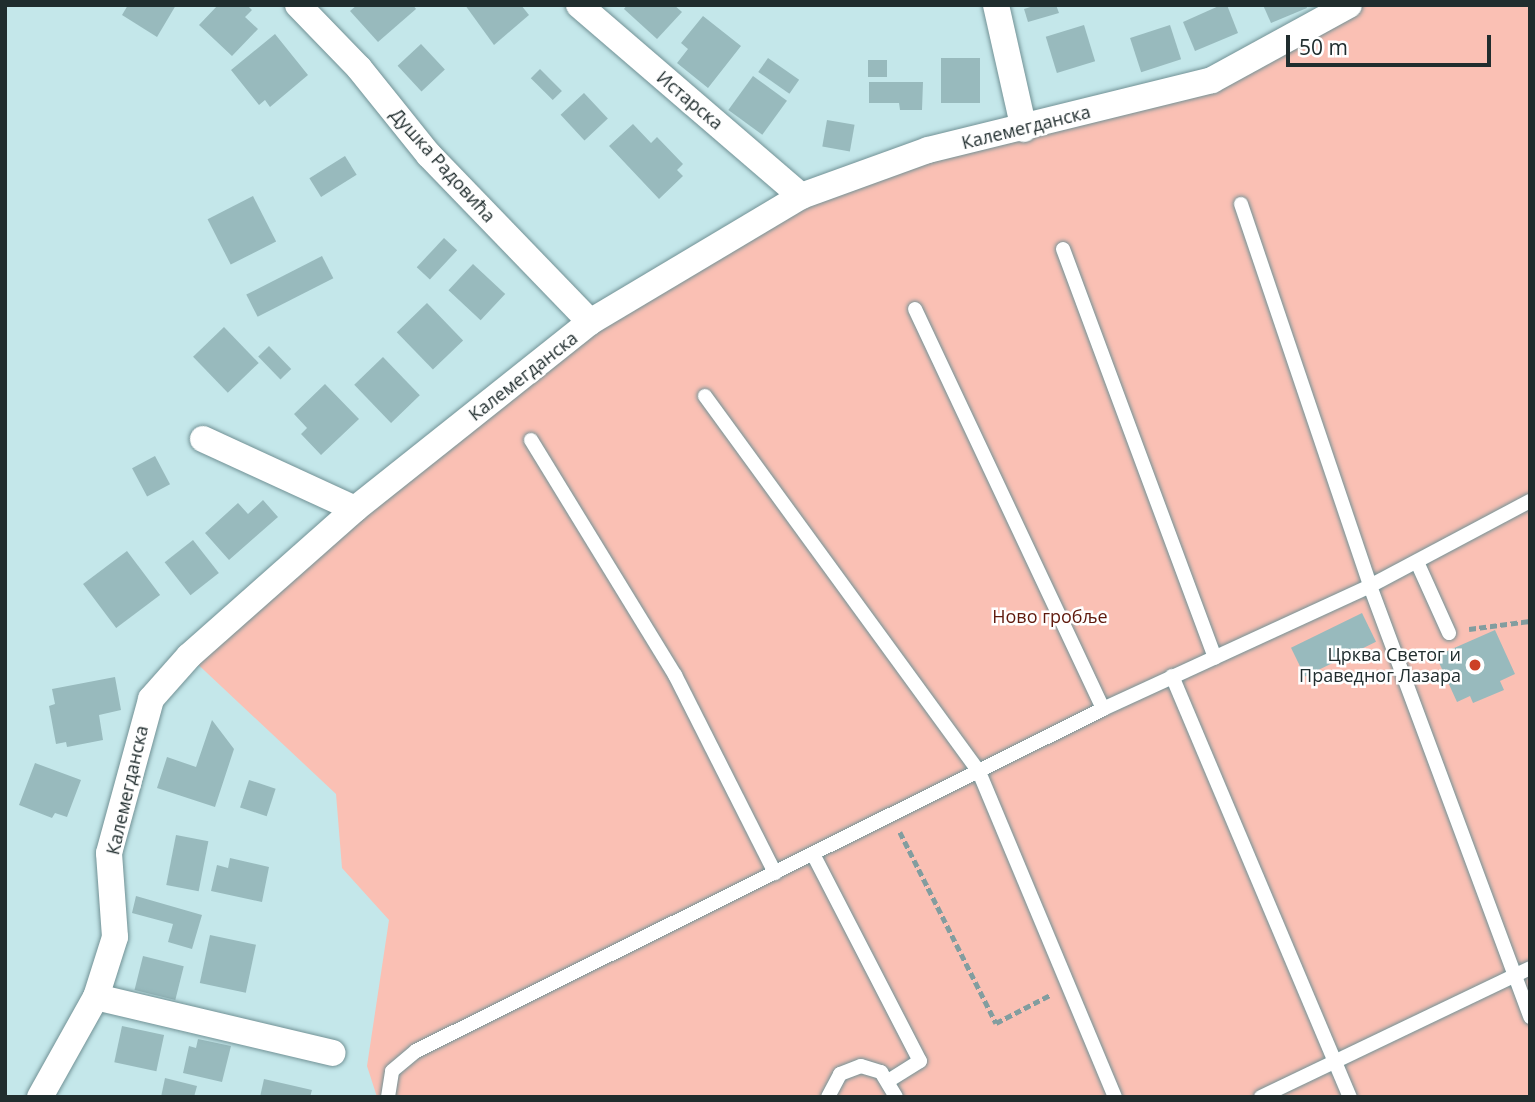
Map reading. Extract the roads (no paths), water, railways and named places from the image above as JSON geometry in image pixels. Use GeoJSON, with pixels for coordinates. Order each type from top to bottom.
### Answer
{"type":"FeatureCollection","features":[{"type":"Feature","properties":{"kind":"street","name":"Душка Радовића"},"geometry":{"type":"LineString","coordinates":[[298,5],[350,59],[429,155],[590,323]]}},
{"type":"Feature","properties":{"kind":"street","name":"Истарска"},"geometry":{"type":"LineString","coordinates":[[579,5],[801,196]]}},
{"type":"Feature","properties":{"kind":"street"},"geometry":{"type":"LineString","coordinates":[[996,5],[1024,129]]}},
{"type":"Feature","properties":{"kind":"street","name":"Калемегданска"},"geometry":{"type":"LineString","coordinates":[[47,1093],[96,997],[115,937],[109,853],[151,699],[189,656],[355,509],[590,323],[801,196],[928,150],[1024,129],[1212,80],[1349,5]]}},
{"type":"Feature","properties":{"kind":"street"},"geometry":{"type":"LineString","coordinates":[[203,439],[355,509]]}},
{"type":"Feature","properties":{"kind":"street"},"geometry":{"type":"LineString","coordinates":[[96,997],[332,1053]]}},
{"type":"Feature","properties":{"kind":"lane"},"geometry":{"type":"LineString","coordinates":[[1241,204],[1370,586],[1530,1017]]}},
{"type":"Feature","properties":{"kind":"lane"},"geometry":{"type":"LineString","coordinates":[[1063,249],[1215,658]]}},
{"type":"Feature","properties":{"kind":"lane"},"geometry":{"type":"LineString","coordinates":[[915,309],[1103,709]]}},
{"type":"Feature","properties":{"kind":"lane"},"geometry":{"type":"LineString","coordinates":[[705,396],[979,772],[1115,1097]]}},
{"type":"Feature","properties":{"kind":"lane"},"geometry":{"type":"LineString","coordinates":[[531,440],[675,675],[775,873]]}},
{"type":"Feature","properties":{"kind":"lane"},"geometry":{"type":"LineString","coordinates":[[388,1097],[392,1071],[416,1051],[1103,709],[1370,586],[1530,501]]}},
{"type":"Feature","properties":{"kind":"lane"},"geometry":{"type":"LineString","coordinates":[[1417,562],[1449,633]]}},
{"type":"Feature","properties":{"kind":"lane"},"geometry":{"type":"LineString","coordinates":[[1172,676],[1350,1097]]}},
{"type":"Feature","properties":{"kind":"lane"},"geometry":{"type":"LineString","coordinates":[[813,854],[920,1061],[890,1080]]}},
{"type":"Feature","properties":{"kind":"lane"},"geometry":{"type":"LineString","coordinates":[[1261,1097],[1530,968]]}},
{"type":"Feature","properties":{"kind":"lane"},"geometry":{"type":"LineString","coordinates":[[828,1097],[833,1082],[850,1068],[871,1068],[890,1080],[896,1097]]}},
{"type":"Feature","properties":{"kind":"place","name":"Црква Светог и Праведног Лазара"},"geometry":{"type":"Point","coordinates":[1475,665]}},
{"type":"Feature","properties":{"kind":"park label","name":"Ново гробље"},"geometry":{"type":"Point","coordinates":[1050,616]}}]}
